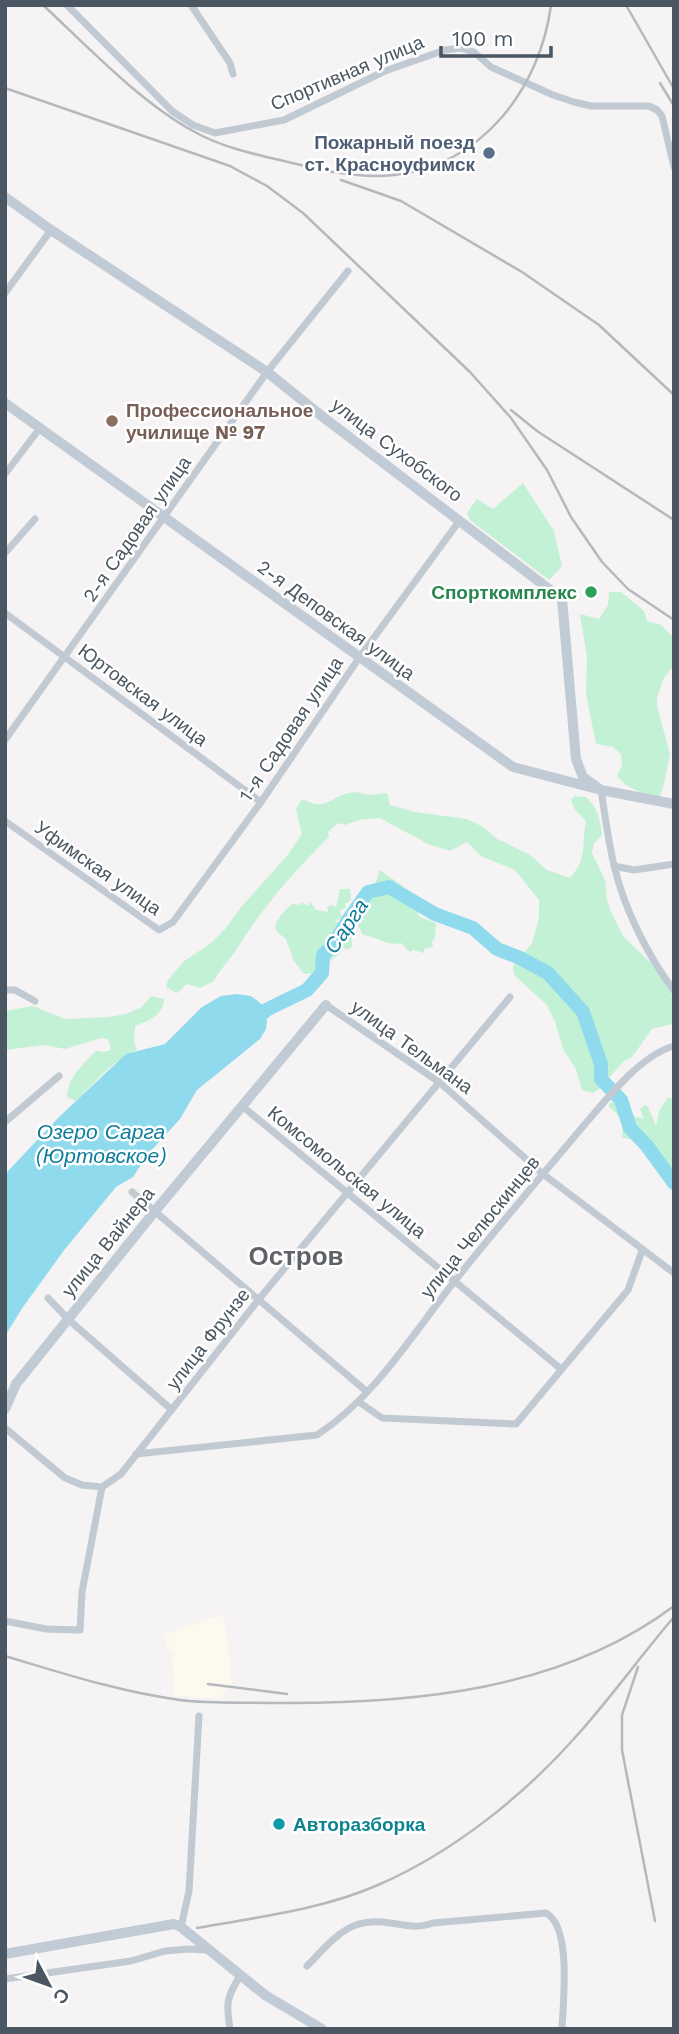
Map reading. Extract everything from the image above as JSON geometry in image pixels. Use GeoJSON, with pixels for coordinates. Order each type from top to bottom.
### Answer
{"type":"FeatureCollection","features":[{"type":"Feature","properties":{"kind":"street","name":"Спортивная улица"},"geometry":{"type":"LineString","coordinates":[[66,5],[172,111],[193,125],[215,133],[284,120],[385,71],[445,50],[460,48],[474,52],[491,67],[574,102],[591,106],[649,106],[657,110],[662,116],[674,167]]}},
{"type":"Feature","properties":{"kind":"street"},"geometry":{"type":"LineString","coordinates":[[191,5],[230,63],[233,74]]}},
{"type":"Feature","properties":{"kind":"street","name":"улица Сухобского"},"geometry":{"type":"LineString","coordinates":[[5,197],[267,372],[562,599],[576,759],[583,777],[601,790]]}},
{"type":"Feature","properties":{"kind":"street"},"geometry":{"type":"LineString","coordinates":[[5,293],[51,230]]}},
{"type":"Feature","properties":{"kind":"street","name":"2-я Садовая улица"},"geometry":{"type":"LineString","coordinates":[[5,740],[267,372],[348,271]]}},
{"type":"Feature","properties":{"kind":"street","name":"2-я Деповская улица"},"geometry":{"type":"LineString","coordinates":[[5,403],[513,767],[601,790],[674,804]]}},
{"type":"Feature","properties":{"kind":"street"},"geometry":{"type":"LineString","coordinates":[[5,474],[40,428]]}},
{"type":"Feature","properties":{"kind":"street"},"geometry":{"type":"LineString","coordinates":[[5,553],[35,519]]}},
{"type":"Feature","properties":{"kind":"street","name":"1-я Садовая улица"},"geometry":{"type":"LineString","coordinates":[[173,922],[460,520]]}},
{"type":"Feature","properties":{"kind":"street","name":"Юртовская улица"},"geometry":{"type":"LineString","coordinates":[[5,612],[261,802]]}},
{"type":"Feature","properties":{"kind":"street"},"geometry":{"type":"LineString","coordinates":[[601,790],[614,866],[631,916],[658,969],[674,991]]}},
{"type":"Feature","properties":{"kind":"street","name":"Уфимская улица"},"geometry":{"type":"LineString","coordinates":[[5,821],[159,930],[173,922]]}},
{"type":"Feature","properties":{"kind":"street"},"geometry":{"type":"LineString","coordinates":[[614,866],[634,870],[674,864]]}},
{"type":"Feature","properties":{"kind":"street"},"geometry":{"type":"LineString","coordinates":[[5,990],[15,990],[35,1001]]}},
{"type":"Feature","properties":{"kind":"street","name":"улица Фрунзе"},"geometry":{"type":"LineString","coordinates":[[102,1487],[121,1474],[259,1299],[510,997]]}},
{"type":"Feature","properties":{"kind":"street","name":"улица Тельмана"},"geometry":{"type":"LineString","coordinates":[[326,1005],[439,1083],[543,1174],[674,1273]]}},
{"type":"Feature","properties":{"kind":"street","name":"улица Вайнера"},"geometry":{"type":"LineString","coordinates":[[5,1409],[16,1384],[326,1005]]}},
{"type":"Feature","properties":{"kind":"street","name":"улица Челюскинцев"},"geometry":{"type":"LineString","coordinates":[[136,1454],[317,1436],[339,1421],[359,1402],[455,1281],[605,1102],[645,1061],[663,1049],[674,1046]]}},
{"type":"Feature","properties":{"kind":"street"},"geometry":{"type":"LineString","coordinates":[[5,1122],[59,1076]]}},
{"type":"Feature","properties":{"kind":"street","name":"Комсомольская улица"},"geometry":{"type":"LineString","coordinates":[[242,1106],[561,1369]]}},
{"type":"Feature","properties":{"kind":"street"},"geometry":{"type":"LineString","coordinates":[[132,1192],[366,1391]]}},
{"type":"Feature","properties":{"kind":"street"},"geometry":{"type":"LineString","coordinates":[[359,1402],[382,1418],[516,1424],[628,1290],[642,1251]]}},
{"type":"Feature","properties":{"kind":"street"},"geometry":{"type":"LineString","coordinates":[[48,1298],[69,1320],[172,1410]]}},
{"type":"Feature","properties":{"kind":"street"},"geometry":{"type":"LineString","coordinates":[[5,1428],[65,1478],[82,1485],[102,1487],[82,1592],[80,1630],[46,1629],[5,1621]]}},
{"type":"Feature","properties":{"kind":"street"},"geometry":{"type":"LineString","coordinates":[[181,1927],[189,1891],[199,1716]]}},
{"type":"Feature","properties":{"kind":"street"},"geometry":{"type":"LineString","coordinates":[[307,1966],[339,1933],[363,1922],[376,1920],[417,1928],[433,1923],[546,1913],[554,1917],[559,1928],[562,1949],[562,2029]]}},
{"type":"Feature","properties":{"kind":"street"},"geometry":{"type":"LineString","coordinates":[[5,1954],[174,1924],[265,1995],[322,2029]]}},
{"type":"Feature","properties":{"kind":"street"},"geometry":{"type":"LineString","coordinates":[[5,1979],[131,1961],[165,1951],[208,1950]]}},
{"type":"Feature","properties":{"kind":"street"},"geometry":{"type":"LineString","coordinates":[[230,2029],[226,2006],[229,1993],[240,1976]]}},
{"type":"Feature","properties":{"kind":"shaded area"},"geometry":{"type":"Polygon","coordinates":[[[224,1614],[232,1683],[221,1699],[174,1696],[172,1650],[169,1650],[163,1635],[224,1614]]]}},
{"type":"Feature","properties":{"kind":"green space"},"geometry":{"type":"Polygon","coordinates":[[[523,483],[554,531],[562,566],[549,580],[470,520],[467,513],[477,499],[493,509],[523,483]]]}},
{"type":"Feature","properties":{"kind":"green space"},"geometry":{"type":"Polygon","coordinates":[[[609,592],[621,592],[644,611],[647,621],[661,625],[674,638],[674,665],[664,678],[657,697],[670,754],[663,788],[657,801],[626,785],[617,776],[622,766],[621,754],[613,747],[596,744],[586,694],[587,657],[580,614],[599,619],[608,605],[609,592]]]}},
{"type":"Feature","properties":{"kind":"green space"},"geometry":{"type":"Polygon","coordinates":[[[355,792],[370,795],[387,793],[390,805],[415,812],[467,819],[483,827],[497,839],[529,854],[547,870],[570,878],[582,858],[586,821],[575,810],[571,800],[575,796],[586,797],[596,810],[600,824],[602,835],[594,843],[592,853],[605,880],[611,912],[623,936],[652,964],[671,993],[674,1001],[672,1024],[652,1029],[632,1057],[624,1061],[599,1089],[593,1093],[582,1090],[576,1069],[564,1051],[547,1005],[514,975],[513,966],[532,943],[539,918],[539,900],[515,870],[481,856],[467,842],[450,851],[428,844],[380,818],[359,820],[345,825],[338,823],[328,832],[329,837],[268,905],[214,981],[200,988],[187,984],[177,993],[166,987],[168,980],[183,962],[211,943],[225,929],[287,856],[302,834],[296,809],[302,799],[318,804],[355,792]]]}},
{"type":"Feature","properties":{"kind":"green space"},"geometry":{"type":"Polygon","coordinates":[[[380,870],[404,887],[403,897],[394,893],[390,895],[416,910],[420,917],[436,923],[433,947],[424,949],[424,953],[413,950],[410,952],[401,943],[386,942],[363,935],[355,916],[357,911],[352,906],[359,898],[365,902],[376,890],[375,884],[380,870]]]}},
{"type":"Feature","properties":{"kind":"green space"},"geometry":{"type":"Polygon","coordinates":[[[340,889],[350,889],[351,900],[340,911],[342,919],[334,920],[351,930],[352,947],[347,950],[341,947],[340,954],[331,960],[322,973],[304,974],[294,961],[286,939],[275,927],[292,904],[301,905],[301,902],[308,906],[310,901],[316,910],[328,912],[327,907],[336,907],[340,889]]]}},
{"type":"Feature","properties":{"kind":"green space"},"geometry":{"type":"Polygon","coordinates":[[[151,996],[164,999],[163,1005],[154,1017],[135,1026],[134,1042],[137,1050],[112,1066],[76,1101],[67,1097],[73,1077],[96,1051],[111,1050],[108,1039],[101,1038],[65,1049],[45,1045],[5,1050],[5,1011],[33,1006],[65,1019],[108,1017],[126,1014],[142,1007],[151,996]]]}},
{"type":"Feature","properties":{"kind":"green space"},"geometry":{"type":"Polygon","coordinates":[[[668,1097],[674,1099],[674,1190],[664,1180],[661,1165],[651,1159],[648,1153],[651,1146],[646,1141],[622,1138],[621,1121],[609,1107],[609,1104],[618,1099],[634,1116],[644,1119],[640,1109],[645,1105],[656,1126],[659,1111],[668,1097]]]}},
{"type":"Feature","properties":{"kind":"water","name":"Озеро Сарга (Юртовское)"},"geometry":{"type":"Polygon","coordinates":[[[221,996],[251,996],[268,1009],[266,1029],[260,1039],[197,1090],[180,1119],[149,1153],[133,1177],[116,1187],[65,1249],[5,1336],[5,1175],[59,1117],[126,1054],[165,1044],[202,1007],[221,996]]]}},
{"type":"Feature","properties":{"kind":"waterway","name":"Сарга"},"geometry":{"type":"LineString","coordinates":[[255,1019],[268,1009],[307,990],[322,973],[323,955],[334,944],[368,892],[389,887],[435,914],[473,928],[497,949],[548,973],[583,1012],[601,1064],[601,1079],[621,1100],[630,1128],[674,1183]]}},
{"type":"Feature","properties":{"kind":"railway"},"geometry":{"type":"LineString","coordinates":[[43,5],[134,89],[173,119],[204,137],[237,149],[311,168],[352,175],[380,176],[426,168],[454,156],[479,139],[501,118],[520,93],[534,66],[545,36],[551,5]]}},
{"type":"Feature","properties":{"kind":"railway"},"geometry":{"type":"LineString","coordinates":[[626,5],[674,89]]}},
{"type":"Feature","properties":{"kind":"railway"},"geometry":{"type":"LineString","coordinates":[[660,83],[674,106]]}},
{"type":"Feature","properties":{"kind":"railway"},"geometry":{"type":"LineString","coordinates":[[5,88],[230,166],[267,186],[303,213],[470,372],[511,418],[547,470],[571,517],[602,562],[628,589],[674,620]]}},
{"type":"Feature","properties":{"kind":"railway"},"geometry":{"type":"LineString","coordinates":[[341,180],[401,201],[522,272],[599,325],[674,395]]}},
{"type":"Feature","properties":{"kind":"railway"},"geometry":{"type":"LineString","coordinates":[[511,410],[537,431],[674,520]]}},
{"type":"Feature","properties":{"kind":"railway"},"geometry":{"type":"LineString","coordinates":[[5,1656],[113,1687],[180,1700],[275,1703],[379,1700],[484,1687],[534,1674],[583,1657],[630,1635],[674,1606]]}},
{"type":"Feature","properties":{"kind":"railway"},"geometry":{"type":"LineString","coordinates":[[197,1928],[334,1901],[378,1885],[434,1856],[512,1799],[559,1755],[674,1617]]}},
{"type":"Feature","properties":{"kind":"railway"},"geometry":{"type":"LineString","coordinates":[[638,1667],[622,1715],[622,1750],[655,1921]]}},
{"type":"Feature","properties":{"kind":"railway"},"geometry":{"type":"LineString","coordinates":[[208,1684],[287,1694]]}},
{"type":"Feature","properties":{"kind":"place","name":"Пожарный поезд ст. Красноуфимск"},"geometry":{"type":"Point","coordinates":[489,153]}},
{"type":"Feature","properties":{"kind":"place","name":"Профессиональное училище № 97"},"geometry":{"type":"Point","coordinates":[112,421]}},
{"type":"Feature","properties":{"kind":"place","name":"Спорткомплекс"},"geometry":{"type":"Point","coordinates":[591,592]}},
{"type":"Feature","properties":{"kind":"place","name":"Авторазборка"},"geometry":{"type":"Point","coordinates":[279,1824]}},
{"type":"Feature","properties":{"kind":"district","name":"Остров"},"geometry":{"type":"Point","coordinates":[296,1256]}}]}
